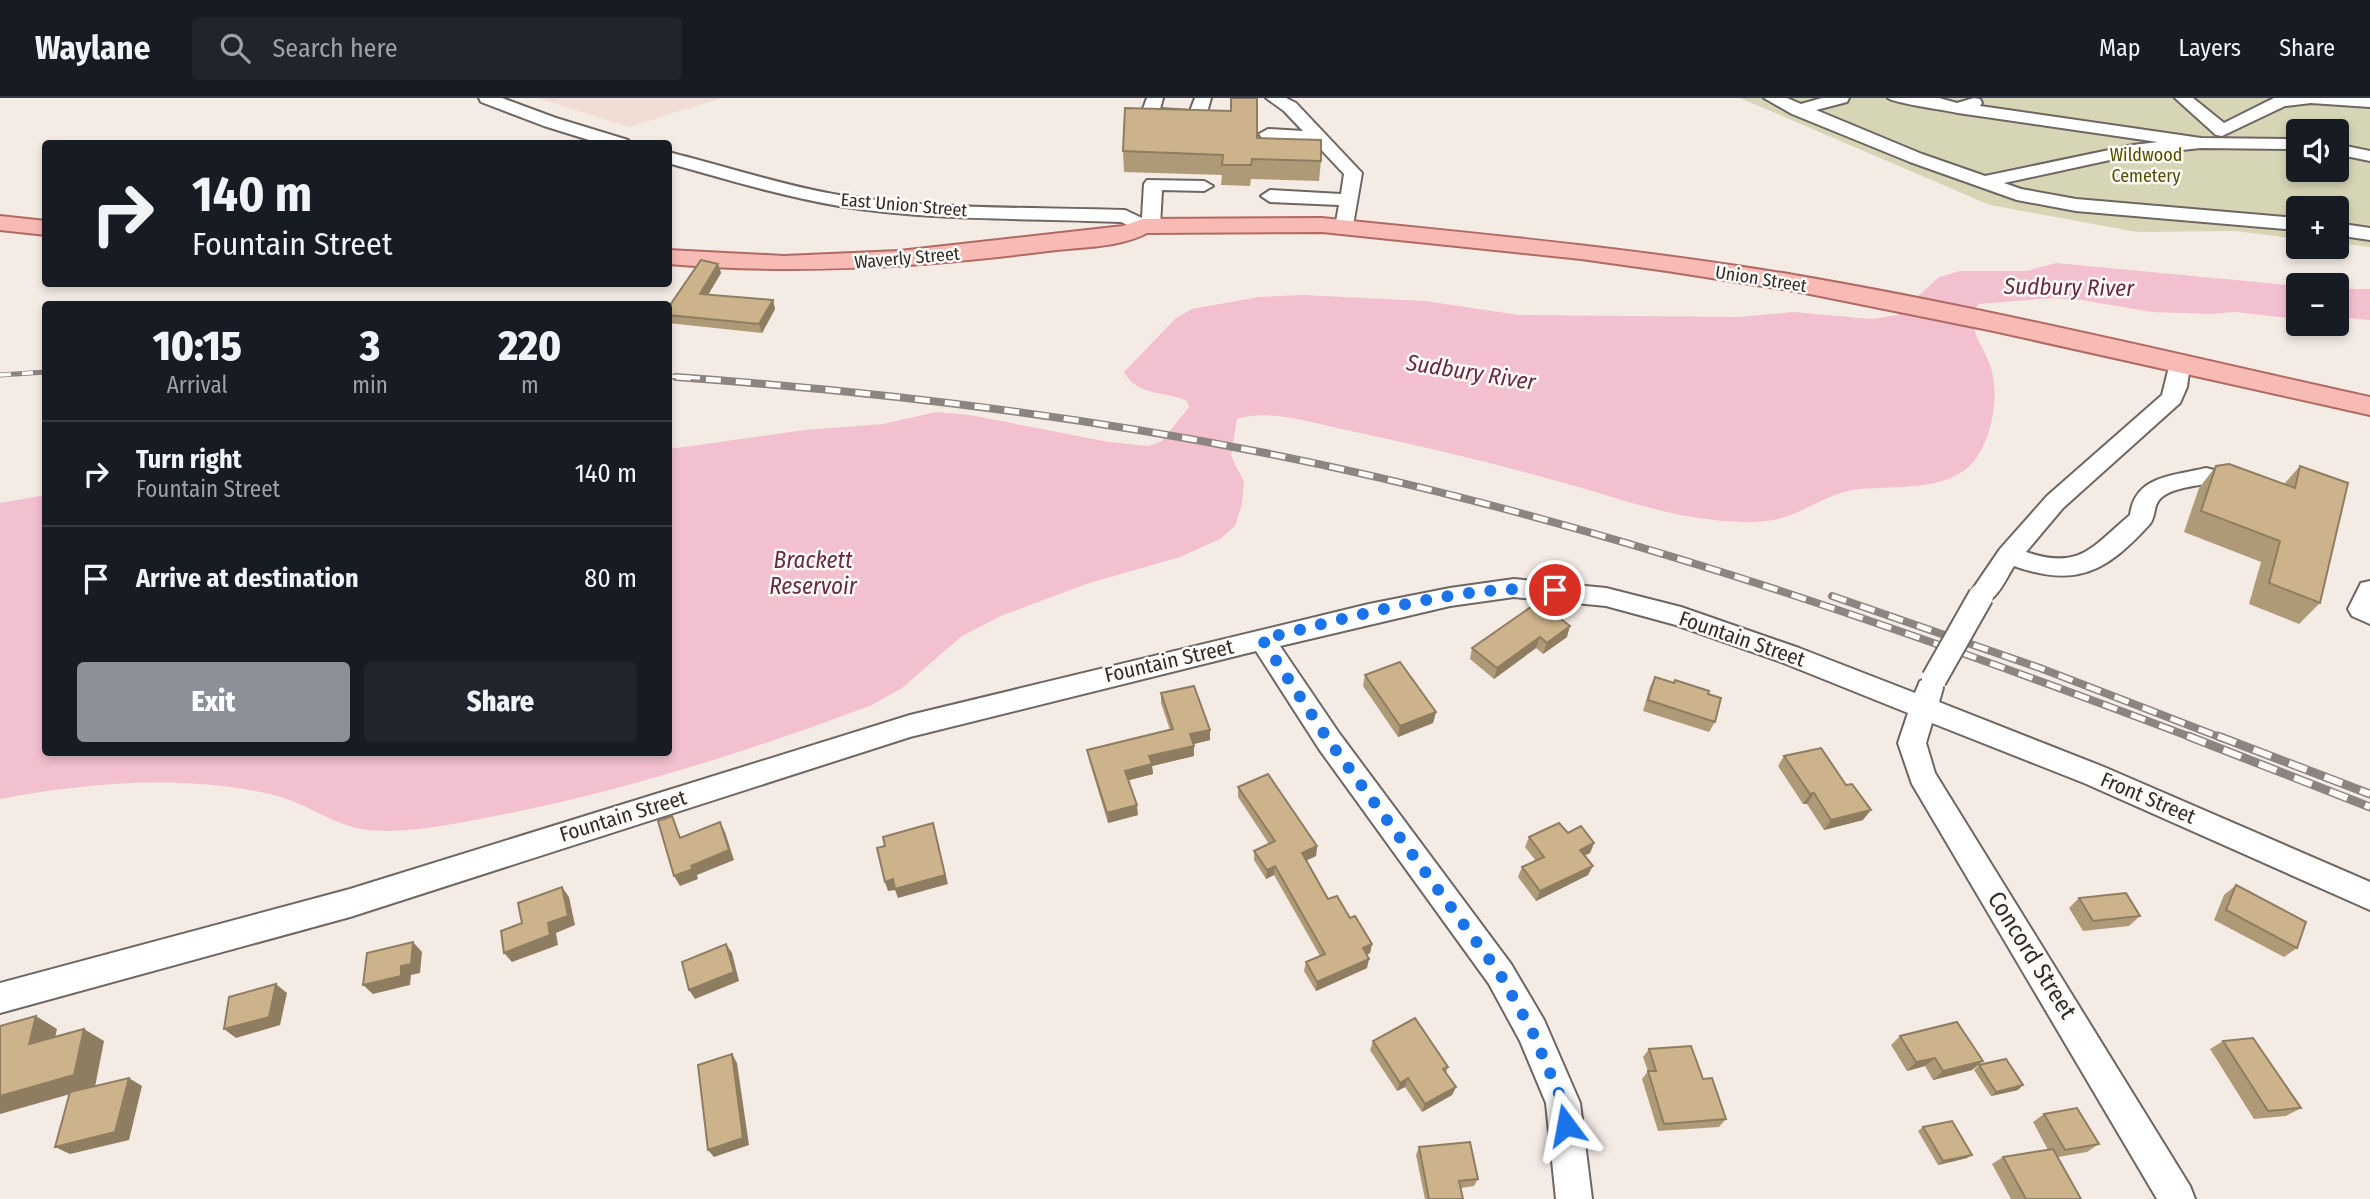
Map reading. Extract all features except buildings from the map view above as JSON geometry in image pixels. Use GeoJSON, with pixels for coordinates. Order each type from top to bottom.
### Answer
{"type":"FeatureCollection","features":[{"type":"Feature","properties":{"kind":"main road"},"geometry":{"type":"LineString","coordinates":[[0,223],[42,228]]}},
{"type":"Feature","properties":{"kind":"main road","name":"Union Street"},"geometry":{"type":"LineString","coordinates":[[1147,226],[1345,227],[1593,253],[1783,281],[1989,322],[2370,407]]}},
{"type":"Feature","properties":{"kind":"main road","name":"Waverly Street"},"geometry":{"type":"LineString","coordinates":[[672,257],[758,264],[871,262],[1129,233],[1147,226]]}},
{"type":"Feature","properties":{"kind":"street"},"geometry":{"type":"LineString","coordinates":[[487,98],[528,115],[609,140]]}},
{"type":"Feature","properties":{"kind":"street"},"geometry":{"type":"LineString","coordinates":[[1155,98],[1150,114],[1197,116],[1203,98]]}},
{"type":"Feature","properties":{"kind":"street"},"geometry":{"type":"LineString","coordinates":[[1274,98],[1290,107],[1353,173],[1345,227]]}},
{"type":"Feature","properties":{"kind":"street"},"geometry":{"type":"LineString","coordinates":[[1772,98],[1982,183],[2017,194],[2076,205],[2286,223]]}},
{"type":"Feature","properties":{"kind":"street"},"geometry":{"type":"LineString","coordinates":[[1798,110],[1841,98]]}},
{"type":"Feature","properties":{"kind":"street"},"geometry":{"type":"LineString","coordinates":[[1896,98],[1929,99],[1958,108],[2200,143],[2281,101],[2311,98],[2370,102]]}},
{"type":"Feature","properties":{"kind":"street"},"geometry":{"type":"LineString","coordinates":[[1958,108],[1989,98]]}},
{"type":"Feature","properties":{"kind":"street"},"geometry":{"type":"LineString","coordinates":[[2183,98],[2221,131]]}},
{"type":"Feature","properties":{"kind":"street"},"geometry":{"type":"LineString","coordinates":[[1268,134],[1318,137]]}},
{"type":"Feature","properties":{"kind":"street"},"geometry":{"type":"LineString","coordinates":[[1982,183],[2133,150],[2200,143],[2286,144]]}},
{"type":"Feature","properties":{"kind":"street"},"geometry":{"type":"LineString","coordinates":[[2349,152],[2370,156]]}},
{"type":"Feature","properties":{"kind":"street","name":"East Union Street"},"geometry":{"type":"LineString","coordinates":[[672,158],[745,179],[838,200],[901,208],[1125,216],[1147,226]]}},
{"type":"Feature","properties":{"kind":"street"},"geometry":{"type":"LineString","coordinates":[[1147,226],[1153,184],[1205,186]]}},
{"type":"Feature","properties":{"kind":"street"},"geometry":{"type":"LineString","coordinates":[[1270,196],[1349,200]]}},
{"type":"Feature","properties":{"kind":"street"},"geometry":{"type":"LineString","coordinates":[[2349,231],[2370,234]]}},
{"type":"Feature","properties":{"kind":"street"},"geometry":{"type":"LineString","coordinates":[[1929,692],[1981,596],[2009,555],[2055,502],[2172,398],[2179,364]]}},
{"type":"Feature","properties":{"kind":"street"},"geometry":{"type":"LineString","coordinates":[[2009,555],[2043,568],[2070,571],[2084,566],[2142,518],[2144,500],[2157,488],[2206,476]]}},
{"type":"Feature","properties":{"kind":"street","name":"Fountain Street"},"geometry":{"type":"LineString","coordinates":[[0,999],[350,902],[911,726],[1262,639],[1461,595],[1514,588],[1606,597],[1681,617],[1790,654],[1929,692]]}},
{"type":"Feature","properties":{"kind":"street"},"geometry":{"type":"LineString","coordinates":[[2370,590],[2361,609],[2370,614]]}},
{"type":"Feature","properties":{"kind":"street"},"geometry":{"type":"LineString","coordinates":[[1262,639],[1329,741],[1500,974],[1532,1031],[1563,1103],[1574,1199]]}},
{"type":"Feature","properties":{"kind":"street","name":"Front Street"},"geometry":{"type":"LineString","coordinates":[[1929,692],[2094,775],[2370,897]]}},
{"type":"Feature","properties":{"kind":"street","name":"Concord Street"},"geometry":{"type":"LineString","coordinates":[[1929,692],[1912,743],[1922,776],[2178,1199]]}},
{"type":"Feature","properties":{"kind":"shaded area"},"geometry":{"type":"Polygon","coordinates":[[[537,98],[722,98],[629,127],[537,98]]]}},
{"type":"Feature","properties":{"kind":"green space","name":"Wildwood Cemetery"},"geometry":{"type":"Polygon","coordinates":[[[1740,98],[2370,98],[2370,247],[2349,245],[2349,196],[2286,196],[2286,237],[2235,231],[2137,232],[1990,205],[1740,98]]]}},
{"type":"Feature","properties":{"kind":"water","name":"Brackett Reservoir"},"geometry":{"type":"Polygon","coordinates":[[[2056,263],[2286,285],[2286,318],[2235,312],[2152,312],[2081,300],[2051,298],[1979,304],[1973,311],[1974,328],[1990,365],[1994,400],[1991,424],[1983,447],[1966,469],[1937,483],[1844,492],[1785,517],[1766,521],[1725,521],[1687,516],[1429,448],[1294,418],[1265,415],[1237,419],[1231,456],[1244,482],[1242,504],[1235,526],[1220,539],[1180,557],[1086,584],[1003,615],[962,636],[902,688],[872,705],[779,739],[683,769],[538,807],[445,825],[384,831],[344,824],[274,795],[206,784],[102,785],[0,799],[0,503],[42,496],[42,756],[672,756],[672,449],[805,430],[883,424],[936,412],[970,415],[1109,442],[1149,446],[1162,441],[1189,407],[1187,401],[1136,386],[1124,372],[1176,318],[1192,309],[1259,297],[1303,295],[1425,301],[1519,315],[1739,317],[1793,312],[1872,319],[1897,315],[1939,277],[1960,271],[2027,271],[2056,263]]]}},
{"type":"Feature","properties":{"kind":"water"},"geometry":{"type":"Polygon","coordinates":[[[2349,289],[2370,289],[2370,320],[2349,318],[2349,289]]]}},
{"type":"Feature","properties":{"kind":"railway"},"geometry":{"type":"LineString","coordinates":[[0,375],[42,372]]}},
{"type":"Feature","properties":{"kind":"railway"},"geometry":{"type":"LineString","coordinates":[[672,376],[700,378]]}},
{"type":"Feature","properties":{"kind":"railway"},"geometry":{"type":"LineString","coordinates":[[676,377],[823,389],[1042,415],[1188,438],[1379,478],[1498,507],[1732,575],[1964,654],[2193,738]]}},
{"type":"Feature","properties":{"kind":"railway"},"geometry":{"type":"LineString","coordinates":[[1832,596],[2040,668],[2222,738]]}},
{"type":"Feature","properties":{"kind":"railway"},"geometry":{"type":"LineString","coordinates":[[2188,736],[2370,807]]}},
{"type":"Feature","properties":{"kind":"railway"},"geometry":{"type":"LineString","coordinates":[[2218,736],[2370,794]]}},
{"type":"Feature","properties":{"kind":"route"},"geometry":{"type":"LineString","coordinates":[[1555,590],[1514,588],[1466,594],[1262,639],[1329,741],[1500,974],[1532,1031],[1563,1103],[1566,1125]]}},
{"type":"Feature","properties":{"kind":"water label","name":"Sudbury River"},"geometry":{"type":"Point","coordinates":[2069,287]}},
{"type":"Feature","properties":{"kind":"water label","name":"Sudbury River"},"geometry":{"type":"Point","coordinates":[1471,372]}}]}
